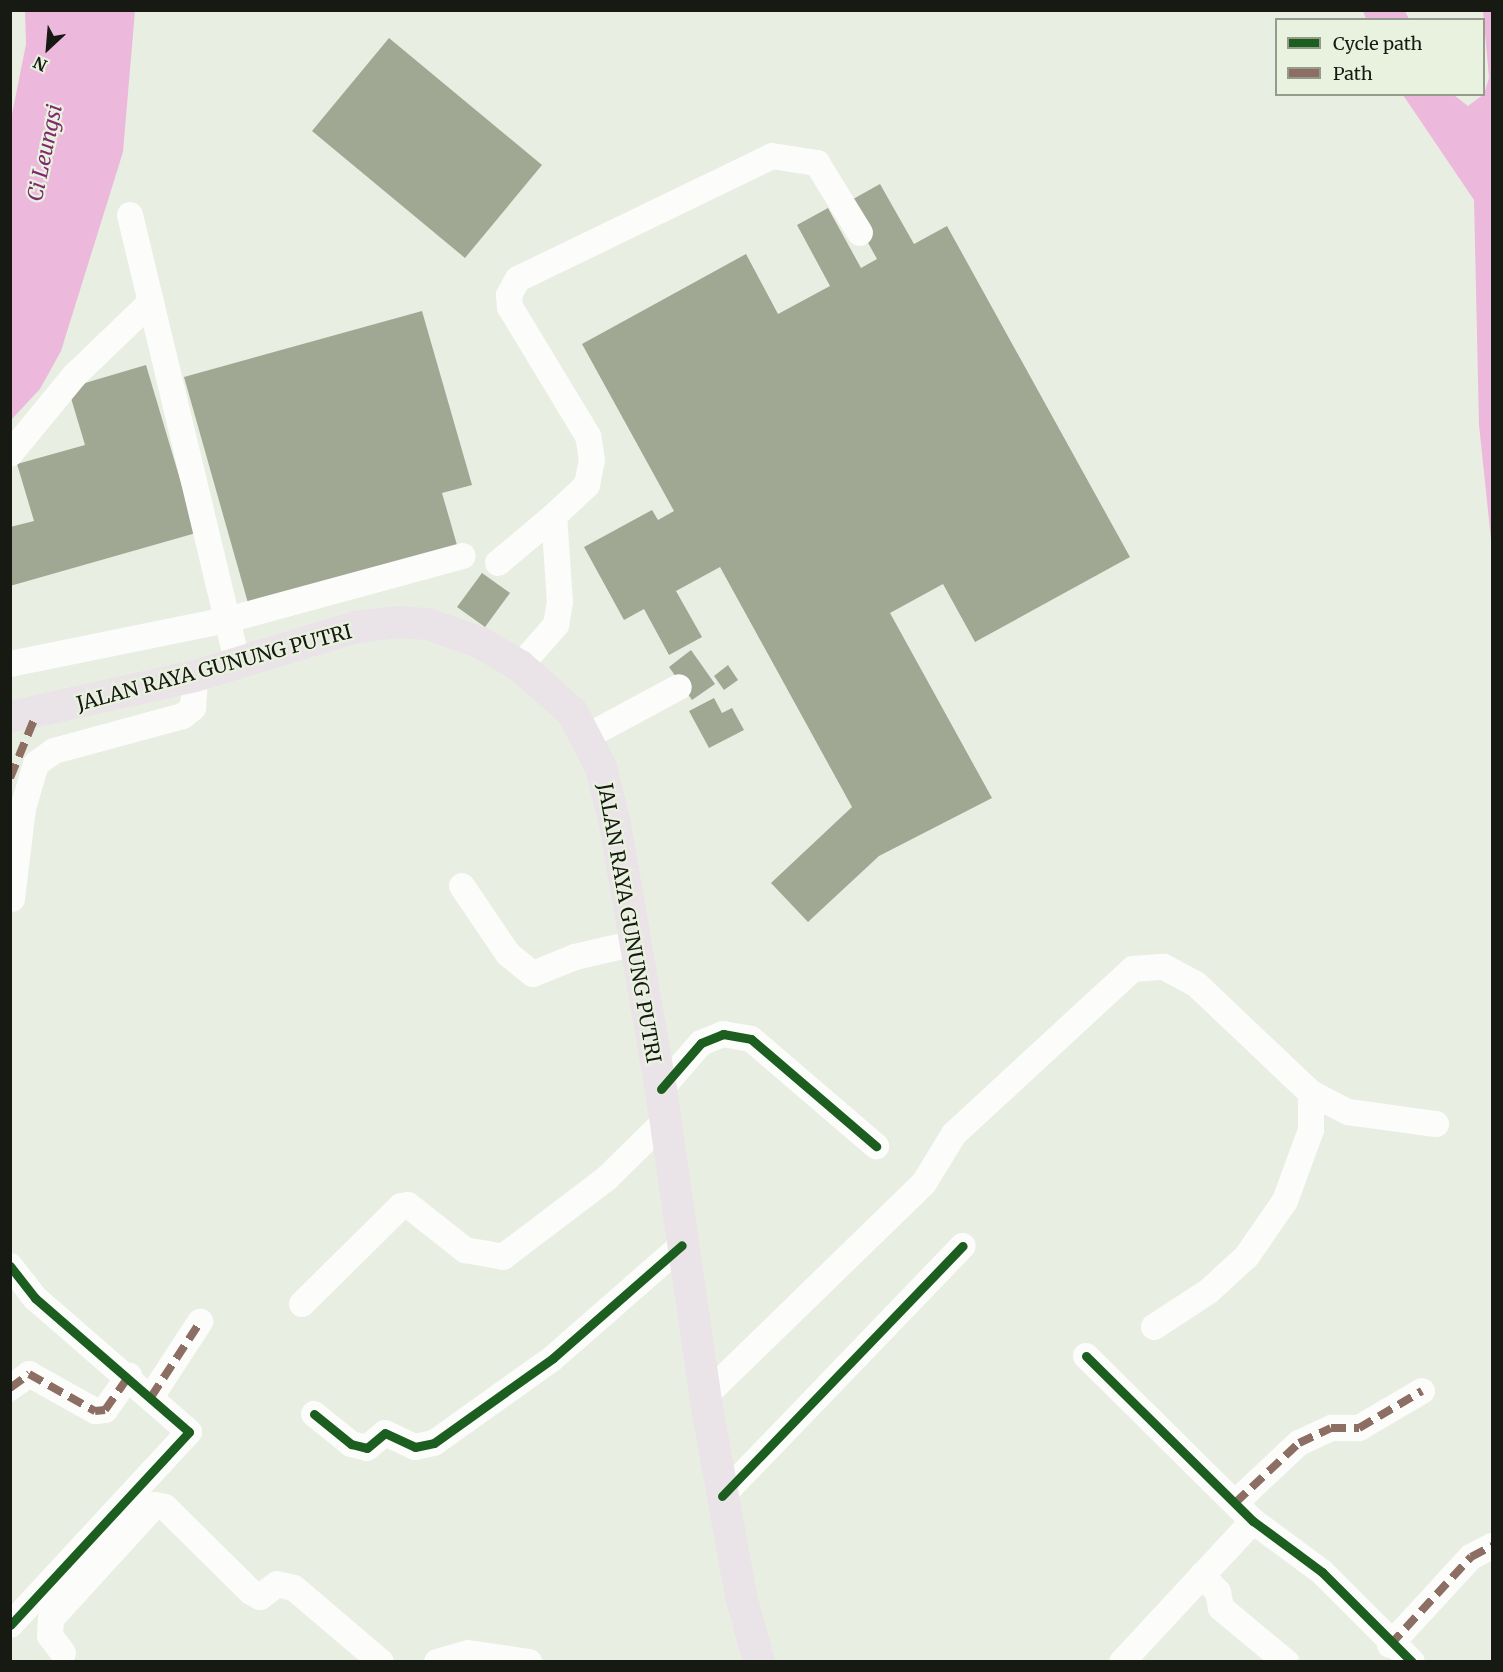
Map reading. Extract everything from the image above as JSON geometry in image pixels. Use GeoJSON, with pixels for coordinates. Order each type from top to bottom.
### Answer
{"type":"FeatureCollection","features":[{"type":"Feature","properties":{"kind":"main road","name":"JALAN RAYA GUNUNG PUTRI"},"geometry":{"type":"LineString","coordinates":[[10,717],[195,676],[356,627],[398,622],[449,630],[520,666],[572,712],[588,736],[615,824],[661,1089],[682,1245],[722,1496],[759,1662]]}},
{"type":"Feature","properties":{"kind":"street"},"geometry":{"type":"LineString","coordinates":[[498,563],[587,485],[588,436],[510,307],[509,296],[518,279],[772,156],[817,163],[860,233]]}},
{"type":"Feature","properties":{"kind":"street"},"geometry":{"type":"LineString","coordinates":[[130,215],[231,619],[237,662]]}},
{"type":"Feature","properties":{"kind":"street"},"geometry":{"type":"LineString","coordinates":[[10,454],[74,376],[151,302]]}},
{"type":"Feature","properties":{"kind":"street"},"geometry":{"type":"LineString","coordinates":[[520,666],[556,625],[560,603],[554,516]]}},
{"type":"Feature","properties":{"kind":"street"},"geometry":{"type":"LineString","coordinates":[[10,664],[231,619],[463,556]]}},
{"type":"Feature","properties":{"kind":"street"},"geometry":{"type":"LineString","coordinates":[[12,899],[23,808],[36,764],[54,751],[183,716],[193,708],[195,676]]}},
{"type":"Feature","properties":{"kind":"street"},"geometry":{"type":"LineString","coordinates":[[588,736],[679,687]]}},
{"type":"Feature","properties":{"kind":"street"},"geometry":{"type":"LineString","coordinates":[[462,886],[508,954],[533,974],[575,957],[636,943]]}},
{"type":"Feature","properties":{"kind":"street"},"geometry":{"type":"LineString","coordinates":[[705,1396],[924,1183],[954,1134],[1133,969],[1164,967],[1196,984],[1311,1093],[1348,1112],[1436,1124]]}},
{"type":"Feature","properties":{"kind":"street"},"geometry":{"type":"LineString","coordinates":[[661,1089],[701,1043],[723,1034],[751,1039],[876,1146]]}},
{"type":"Feature","properties":{"kind":"street"},"geometry":{"type":"LineString","coordinates":[[1154,1327],[1209,1291],[1247,1256],[1285,1201],[1311,1130],[1311,1093]]}},
{"type":"Feature","properties":{"kind":"street"},"geometry":{"type":"LineString","coordinates":[[302,1304],[401,1206],[408,1205],[465,1250],[503,1257],[607,1178],[665,1121]]}},
{"type":"Feature","properties":{"kind":"street"},"geometry":{"type":"LineString","coordinates":[[314,1414],[351,1444],[367,1448],[385,1433],[414,1447],[434,1443],[553,1358],[682,1245]]}},
{"type":"Feature","properties":{"kind":"street"},"geometry":{"type":"LineString","coordinates":[[722,1496],[963,1246]]}},
{"type":"Feature","properties":{"kind":"street"},"geometry":{"type":"LineString","coordinates":[[10,1266],[36,1298],[129,1376],[189,1432],[10,1625]]}},
{"type":"Feature","properties":{"kind":"street"},"geometry":{"type":"LineString","coordinates":[[151,1397],[200,1322]]}},
{"type":"Feature","properties":{"kind":"street"},"geometry":{"type":"LineString","coordinates":[[1086,1356],[1244,1512],[1322,1572],[1390,1645],[1412,1662]]}},
{"type":"Feature","properties":{"kind":"street"},"geometry":{"type":"LineString","coordinates":[[10,1388],[25,1375],[34,1375],[95,1411],[105,1410],[129,1376]]}},
{"type":"Feature","properties":{"kind":"street"},"geometry":{"type":"LineString","coordinates":[[1122,1662],[1202,1575],[1244,1512],[1299,1443],[1331,1428],[1359,1428],[1422,1391]]}},
{"type":"Feature","properties":{"kind":"street"},"geometry":{"type":"LineString","coordinates":[[63,1653],[50,1636],[51,1619],[154,1505],[165,1507],[251,1592],[260,1597],[277,1584],[294,1588],[381,1662]]}},
{"type":"Feature","properties":{"kind":"street"},"geometry":{"type":"LineString","coordinates":[[1390,1645],[1471,1557],[1492,1546]]}},
{"type":"Feature","properties":{"kind":"street"},"geometry":{"type":"LineString","coordinates":[[1202,1575],[1218,1592],[1221,1608],[1286,1662]]}},
{"type":"Feature","properties":{"kind":"street"},"geometry":{"type":"LineString","coordinates":[[437,1662],[468,1653],[529,1662]]}},
{"type":"Feature","properties":{"kind":"water","name":"Ci Leungsi"},"geometry":{"type":"Polygon","coordinates":[[[25,11],[135,11],[123,152],[61,351],[40,389],[11,420],[10,124],[26,44],[25,11]]]}},
{"type":"Feature","properties":{"kind":"water"},"geometry":{"type":"Polygon","coordinates":[[[1363,11],[1405,11],[1408,18],[1366,18],[1363,11]]]}},
{"type":"Feature","properties":{"kind":"water"},"geometry":{"type":"Polygon","coordinates":[[[1483,11],[1492,11],[1492,549],[1479,425],[1474,200],[1404,96],[1455,96],[1468,106],[1481,96],[1485,96],[1489,78],[1483,11]]]}},
{"type":"Feature","properties":{"kind":"building"},"geometry":{"type":"Polygon","coordinates":[[[389,38],[542,165],[465,258],[312,131],[389,38]]]}},
{"type":"Feature","properties":{"kind":"building"},"geometry":{"type":"Polygon","coordinates":[[[880,184],[914,244],[947,226],[1130,557],[975,642],[943,584],[890,613],[992,798],[879,856],[808,922],[771,883],[852,807],[720,567],[676,591],[702,637],[669,655],[644,609],[624,620],[584,547],[652,510],[658,520],[674,511],[582,344],[746,254],[778,314],[830,286],[797,225],[828,208],[861,268],[877,259],[846,203],[880,184]]]}},
{"type":"Feature","properties":{"kind":"building"},"geometry":{"type":"Polygon","coordinates":[[[422,311],[472,485],[442,493],[457,545],[248,603],[184,377],[422,311]]]}},
{"type":"Feature","properties":{"kind":"building"},"geometry":{"type":"Polygon","coordinates":[[[146,365],[196,533],[10,586],[10,527],[34,521],[17,464],[85,445],[68,388],[146,365]]]}},
{"type":"Feature","properties":{"kind":"building"},"geometry":{"type":"Polygon","coordinates":[[[482,573],[510,593],[485,627],[457,607],[482,573]]]}},
{"type":"Feature","properties":{"kind":"building"},"geometry":{"type":"Polygon","coordinates":[[[691,650],[715,684],[692,700],[669,667],[691,650]]]}},
{"type":"Feature","properties":{"kind":"building"},"geometry":{"type":"Polygon","coordinates":[[[728,665],[738,680],[724,690],[714,676],[728,665]]]}},
{"type":"Feature","properties":{"kind":"building"},"geometry":{"type":"Polygon","coordinates":[[[714,698],[722,713],[732,708],[744,730],[709,748],[689,711],[714,698]]]}},
{"type":"Feature","properties":{"kind":"marked path"},"geometry":{"type":"LineString","coordinates":[[10,778],[36,715]]}},
{"type":"Feature","properties":{"kind":"marked path"},"geometry":{"type":"LineString","coordinates":[[151,1397],[200,1322]]}},
{"type":"Feature","properties":{"kind":"marked path"},"geometry":{"type":"LineString","coordinates":[[10,1388],[29,1374],[95,1411],[105,1410],[129,1376]]}},
{"type":"Feature","properties":{"kind":"marked path"},"geometry":{"type":"LineString","coordinates":[[1235,1503],[1299,1443],[1331,1428],[1359,1428],[1422,1391]]}},
{"type":"Feature","properties":{"kind":"marked path"},"geometry":{"type":"LineString","coordinates":[[1390,1645],[1471,1557],[1492,1546]]}},
{"type":"Feature","properties":{"kind":"cycle path"},"geometry":{"type":"LineString","coordinates":[[661,1089],[701,1043],[723,1034],[751,1039],[876,1146]]}},
{"type":"Feature","properties":{"kind":"cycle path"},"geometry":{"type":"LineString","coordinates":[[314,1414],[351,1444],[367,1448],[385,1433],[415,1447],[434,1443],[553,1358],[682,1245]]}},
{"type":"Feature","properties":{"kind":"cycle path"},"geometry":{"type":"LineString","coordinates":[[722,1496],[963,1246]]}},
{"type":"Feature","properties":{"kind":"cycle path"},"geometry":{"type":"LineString","coordinates":[[10,1266],[35,1298],[189,1432],[10,1625]]}},
{"type":"Feature","properties":{"kind":"cycle path"},"geometry":{"type":"LineString","coordinates":[[1086,1356],[1253,1521],[1322,1572],[1412,1662]]}}]}
